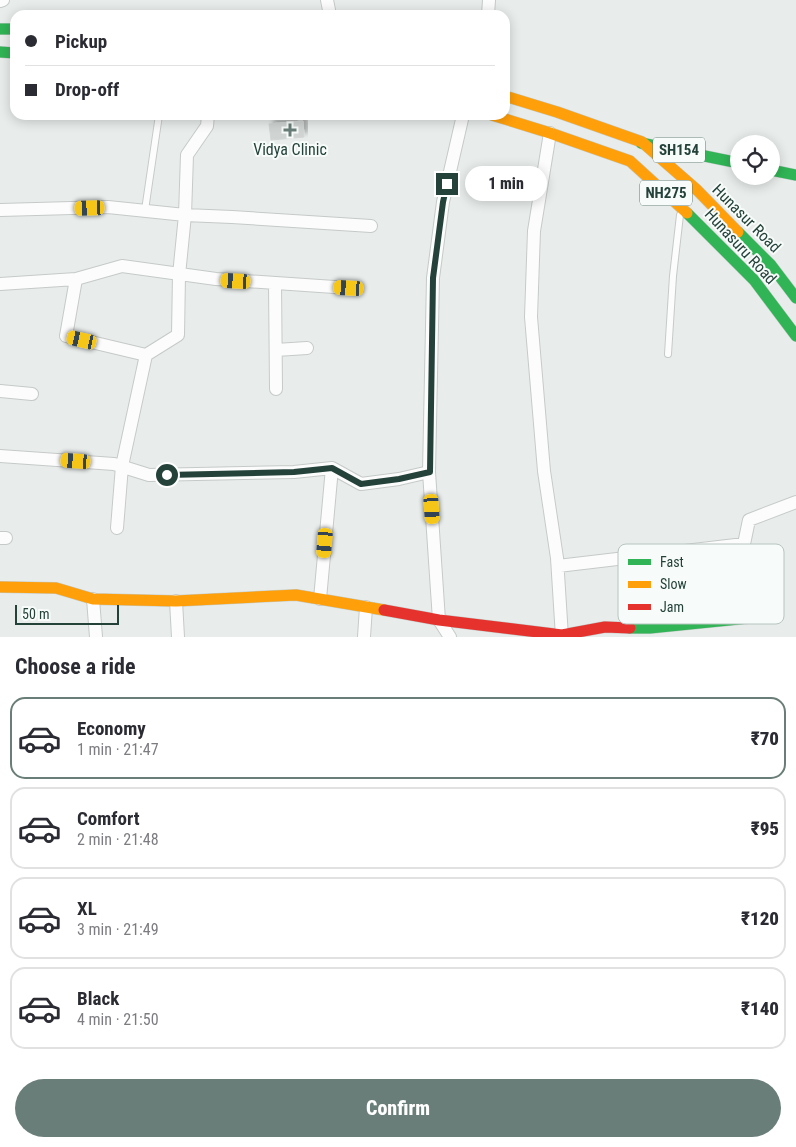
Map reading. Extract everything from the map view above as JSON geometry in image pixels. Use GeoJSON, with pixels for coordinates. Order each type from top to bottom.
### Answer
{"type":"FeatureCollection","features":[{"type":"Feature","properties":{"kind":"main road","name":"Hunasur Road"},"geometry":{"type":"LineString","coordinates":[[510,98],[642,142],[697,190],[771,265],[796,298]]}},
{"type":"Feature","properties":{"kind":"main road","name":"Hunasuru Road"},"geometry":{"type":"LineString","coordinates":[[508,120],[630,161],[681,206],[754,280],[796,336]]}},
{"type":"Feature","properties":{"kind":"main road","name":"SH154"},"geometry":{"type":"LineString","coordinates":[[630,161],[642,142],[730,160]]}},
{"type":"Feature","properties":{"kind":"main road"},"geometry":{"type":"LineString","coordinates":[[780,172],[796,175]]}},
{"type":"Feature","properties":{"kind":"main road"},"geometry":{"type":"LineString","coordinates":[[0,587],[56,588],[93,599],[176,601],[296,595],[439,620],[562,636],[605,627],[650,628],[690,624]]}},
{"type":"Feature","properties":{"kind":"street"},"geometry":{"type":"LineString","coordinates":[[76,279],[66,336],[146,355],[178,336],[179,275],[185,215],[187,155],[207,126],[208,120]]}},
{"type":"Feature","properties":{"kind":"street"},"geometry":{"type":"LineString","coordinates":[[450,637],[439,620],[430,472],[433,278],[443,202],[462,120]]}},
{"type":"Feature","properties":{"kind":"street"},"geometry":{"type":"LineString","coordinates":[[550,133],[534,231],[531,316],[544,471],[558,566],[562,636]]}},
{"type":"Feature","properties":{"kind":"street"},"geometry":{"type":"LineString","coordinates":[[0,210],[108,207],[185,215],[232,216],[371,226]]}},
{"type":"Feature","properties":{"kind":"street"},"geometry":{"type":"LineString","coordinates":[[0,284],[76,279],[122,266],[216,280],[349,288]]}},
{"type":"Feature","properties":{"kind":"street"},"geometry":{"type":"LineString","coordinates":[[275,283],[276,388]]}},
{"type":"Feature","properties":{"kind":"street"},"geometry":{"type":"LineString","coordinates":[[276,350],[307,348]]}},
{"type":"Feature","properties":{"kind":"street"},"geometry":{"type":"LineString","coordinates":[[116,528],[122,466],[146,355]]}},
{"type":"Feature","properties":{"kind":"street"},"geometry":{"type":"LineString","coordinates":[[0,391],[32,394]]}},
{"type":"Feature","properties":{"kind":"street"},"geometry":{"type":"LineString","coordinates":[[0,456],[114,464],[149,475],[294,472],[332,468],[361,484],[399,479],[430,472]]}},
{"type":"Feature","properties":{"kind":"street"},"geometry":{"type":"LineString","coordinates":[[320,599],[332,468]]}},
{"type":"Feature","properties":{"kind":"street"},"geometry":{"type":"LineString","coordinates":[[744,544],[749,520],[796,502]]}},
{"type":"Feature","properties":{"kind":"street"},"geometry":{"type":"LineString","coordinates":[[558,566],[618,559]]}},
{"type":"Feature","properties":{"kind":"street"},"geometry":{"type":"LineString","coordinates":[[93,599],[96,637]]}},
{"type":"Feature","properties":{"kind":"street"},"geometry":{"type":"LineString","coordinates":[[176,601],[178,637]]}},
{"type":"Feature","properties":{"kind":"street"},"geometry":{"type":"LineString","coordinates":[[364,637],[366,607]]}},
{"type":"Feature","properties":{"kind":"lane"},"geometry":{"type":"LineString","coordinates":[[146,210],[158,120]]}},
{"type":"Feature","properties":{"kind":"lane"},"geometry":{"type":"LineString","coordinates":[[668,354],[673,276],[681,206]]}},
{"type":"Feature","properties":{"kind":"building"},"geometry":{"type":"Polygon","coordinates":[[[303,121],[304,137],[271,140],[269,124],[303,121]]]}},
{"type":"Feature","properties":{"kind":"traffic: fast"},"geometry":{"type":"LineString","coordinates":[[0,29],[10,29]]}},
{"type":"Feature","properties":{"kind":"traffic: fast"},"geometry":{"type":"LineString","coordinates":[[0,52],[10,53]]}},
{"type":"Feature","properties":{"kind":"traffic: fast"},"geometry":{"type":"LineString","coordinates":[[641,143],[730,161]]}},
{"type":"Feature","properties":{"kind":"traffic: fast"},"geometry":{"type":"LineString","coordinates":[[780,172],[796,175]]}},
{"type":"Feature","properties":{"kind":"traffic: fast"},"geometry":{"type":"LineString","coordinates":[[687,213],[754,280],[796,336]]}},
{"type":"Feature","properties":{"kind":"traffic: fast"},"geometry":{"type":"LineString","coordinates":[[738,232],[771,265],[796,298]]}},
{"type":"Feature","properties":{"kind":"traffic: fast"},"geometry":{"type":"LineString","coordinates":[[630,628],[690,624]]}},
{"type":"Feature","properties":{"kind":"traffic: slow"},"geometry":{"type":"LineString","coordinates":[[510,98],[642,142],[697,190],[738,232]]}},
{"type":"Feature","properties":{"kind":"traffic: slow"},"geometry":{"type":"LineString","coordinates":[[508,120],[630,161],[687,213]]}},
{"type":"Feature","properties":{"kind":"traffic: slow"},"geometry":{"type":"LineString","coordinates":[[0,587],[56,588],[93,599],[176,601],[296,595],[384,610]]}},
{"type":"Feature","properties":{"kind":"traffic: jam"},"geometry":{"type":"LineString","coordinates":[[384,610],[439,620],[562,635],[605,627],[630,628]]}},
{"type":"Feature","properties":{"kind":"place","name":"Vidya Clinic"},"geometry":{"type":"Point","coordinates":[290,130]}},
{"type":"Feature","properties":{"kind":"route"},"geometry":{"type":"LineString","coordinates":[[167,475],[294,472],[332,468],[361,484],[399,479],[430,472],[433,278],[447,184]]}}]}
